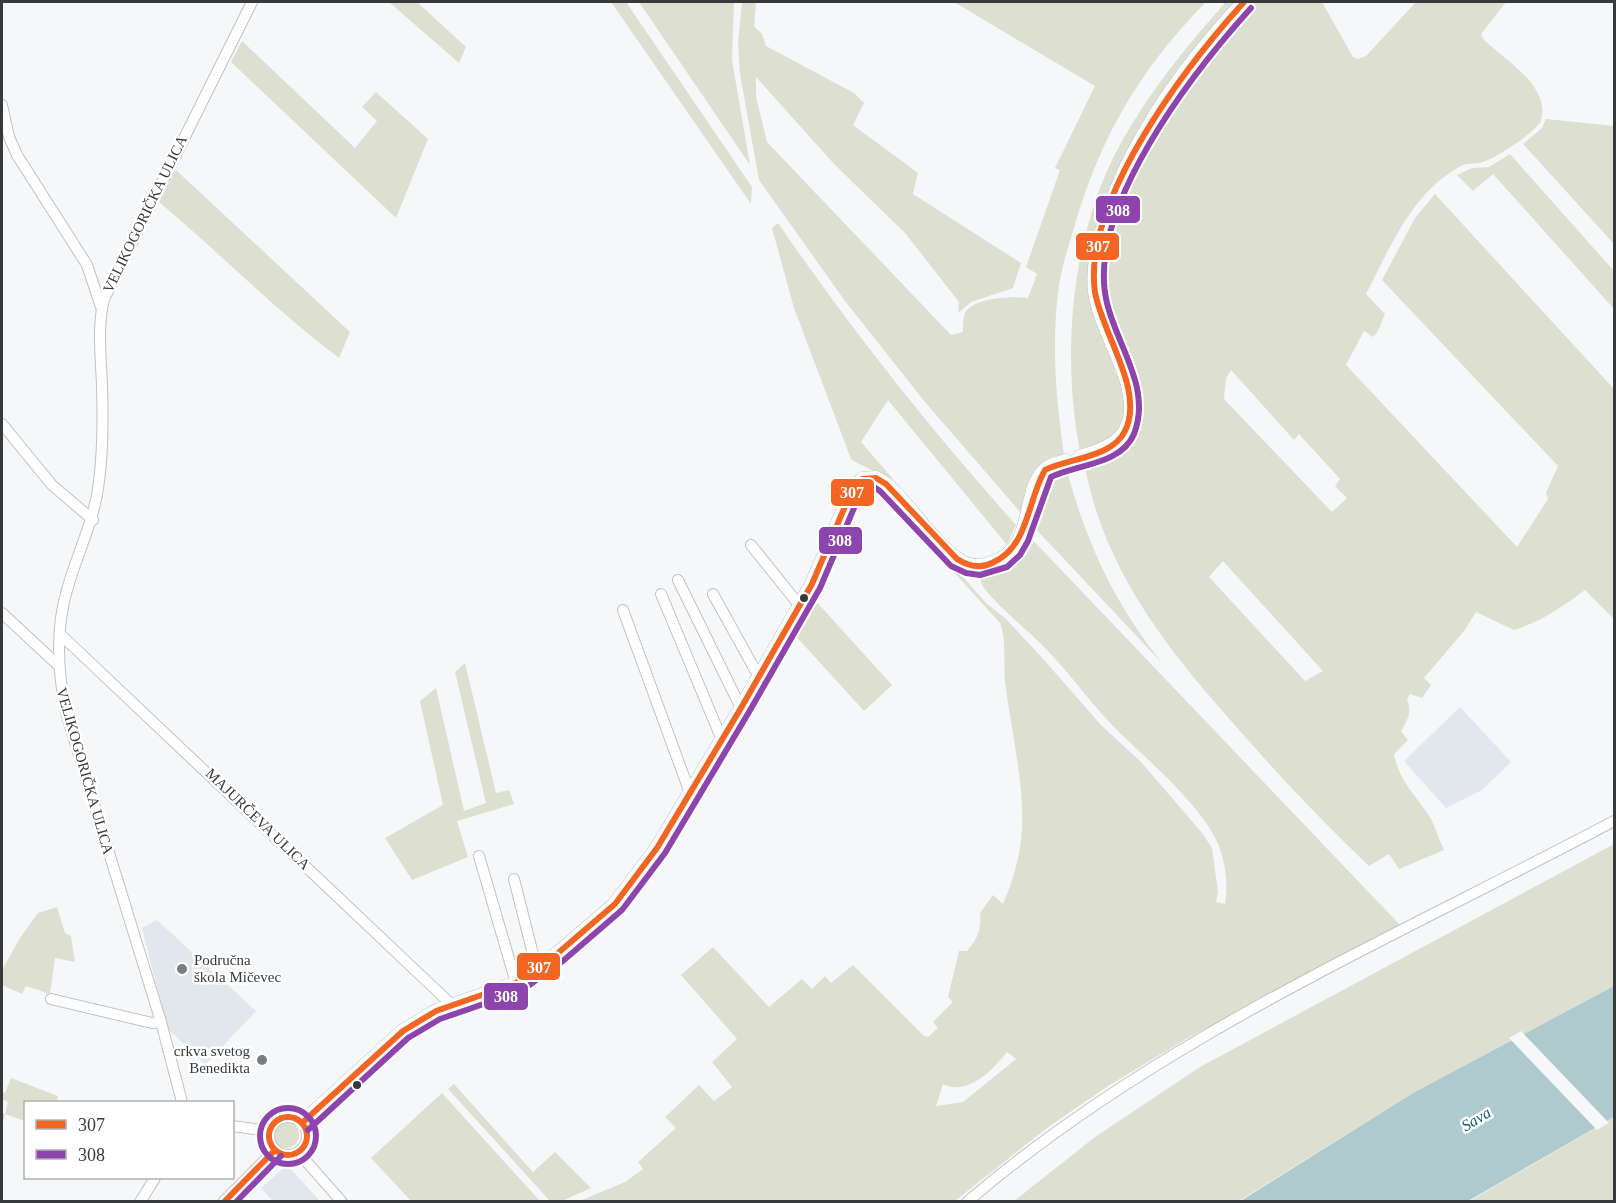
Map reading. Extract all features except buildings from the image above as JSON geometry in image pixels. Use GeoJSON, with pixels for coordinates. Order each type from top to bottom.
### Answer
{"type":"FeatureCollection","features":[{"type":"Feature","properties":{"kind":"main road"},"geometry":{"type":"LineString","coordinates":[[1080,457],[1103,450],[1117,441],[1126,430],[1131,415],[1128,389],[1095,292],[1096,261],[1106,220],[1136,146],[1161,103],[1191,61],[1244,2]]}},
{"type":"Feature","properties":{"kind":"main road"},"geometry":{"type":"LineString","coordinates":[[302,1123],[420,1018],[516,983],[537,970],[615,904],[657,848],[759,677],[800,606],[826,555],[849,497],[859,482],[872,477],[886,484],[952,555],[967,565],[984,566],[1002,560],[1011,552],[1021,536],[1041,476],[1051,466],[1066,461]]}},
{"type":"Feature","properties":{"kind":"street","name":"VELIKOGORIČKA ULICA"},"geometry":{"type":"LineString","coordinates":[[182,1101],[161,1022],[67,717],[59,666],[60,634],[66,593],[93,520],[101,445],[101,309],[115,273],[252,2]]}},
{"type":"Feature","properties":{"kind":"street"},"geometry":{"type":"LineString","coordinates":[[2,105],[9,137],[17,155],[87,265],[101,309]]}},
{"type":"Feature","properties":{"kind":"street"},"geometry":{"type":"LineString","coordinates":[[2,424],[52,485],[93,520]]}},
{"type":"Feature","properties":{"kind":"street"},"geometry":{"type":"LineString","coordinates":[[751,545],[800,606]]}},
{"type":"Feature","properties":{"kind":"street"},"geometry":{"type":"LineString","coordinates":[[678,580],[741,708]]}},
{"type":"Feature","properties":{"kind":"street"},"geometry":{"type":"LineString","coordinates":[[661,594],[722,740]]}},
{"type":"Feature","properties":{"kind":"street"},"geometry":{"type":"LineString","coordinates":[[713,594],[759,677]]}},
{"type":"Feature","properties":{"kind":"street"},"geometry":{"type":"LineString","coordinates":[[623,610],[690,794]]}},
{"type":"Feature","properties":{"kind":"street"},"geometry":{"type":"LineString","coordinates":[[2,613],[59,666]]}},
{"type":"Feature","properties":{"kind":"street","name":"MAJURČEVA ULICA"},"geometry":{"type":"LineString","coordinates":[[60,634],[453,1006]]}},
{"type":"Feature","properties":{"kind":"street"},"geometry":{"type":"LineString","coordinates":[[967,1202],[1079,1114],[1193,1041],[1614,821]]}},
{"type":"Feature","properties":{"kind":"street"},"geometry":{"type":"LineString","coordinates":[[478,856],[516,983]]}},
{"type":"Feature","properties":{"kind":"street"},"geometry":{"type":"LineString","coordinates":[[514,879],[537,970]]}},
{"type":"Feature","properties":{"kind":"street"},"geometry":{"type":"LineString","coordinates":[[51,999],[152,1023],[161,1022]]}},
{"type":"Feature","properties":{"kind":"street"},"geometry":{"type":"LineString","coordinates":[[294,1117],[302,1123],[306,1139],[298,1152],[284,1154],[275,1149],[269,1140],[269,1131],[281,1118],[294,1117]]}},
{"type":"Feature","properties":{"kind":"street"},"geometry":{"type":"LineString","coordinates":[[234,1126],[269,1131]]}},
{"type":"Feature","properties":{"kind":"street"},"geometry":{"type":"LineString","coordinates":[[223,1202],[275,1149]]}},
{"type":"Feature","properties":{"kind":"street"},"geometry":{"type":"LineString","coordinates":[[298,1152],[342,1202]]}},
{"type":"Feature","properties":{"kind":"street"},"geometry":{"type":"LineString","coordinates":[[140,1202],[154,1179]]}},
{"type":"Feature","properties":{"kind":"shaded area"},"geometry":{"type":"Polygon","coordinates":[[[389,2],[417,2],[466,47],[459,63],[389,2]]]}},
{"type":"Feature","properties":{"kind":"shaded area"},"geometry":{"type":"Polygon","coordinates":[[[611,2],[626,2],[752,187],[751,204],[611,2]]]}},
{"type":"Feature","properties":{"kind":"shaded area"},"geometry":{"type":"Polygon","coordinates":[[[639,2],[734,2],[732,60],[750,165],[639,2]]]}},
{"type":"Feature","properties":{"kind":"shaded area"},"geometry":{"type":"Polygon","coordinates":[[[742,2],[756,2],[754,26],[762,34],[766,46],[854,93],[864,103],[853,125],[918,173],[913,194],[1021,263],[1013,288],[971,302],[958,313],[959,302],[905,233],[835,165],[756,77],[756,97],[767,142],[951,335],[963,332],[965,313],[977,304],[1004,298],[1028,298],[1037,274],[1026,267],[1060,170],[1055,168],[1095,86],[954,2],[1206,2],[1182,27],[1142,79],[1110,134],[1084,195],[1063,264],[1055,328],[1059,413],[1064,455],[1052,458],[1037,468],[1029,483],[1021,513],[925,402],[845,301],[759,180],[740,74],[738,44],[742,2]]]}},
{"type":"Feature","properties":{"kind":"shaded area"},"geometry":{"type":"Polygon","coordinates":[[[1226,2],[1238,2],[1169,84],[1091,263],[1114,364],[1123,388],[1125,409],[1122,424],[1114,437],[1080,452],[1071,374],[1071,333],[1081,253],[1091,214],[1105,176],[1133,122],[1170,68],[1226,2]]]}},
{"type":"Feature","properties":{"kind":"shaded area"},"geometry":{"type":"Polygon","coordinates":[[[1251,2],[1322,2],[1353,57],[1358,59],[1366,56],[1416,2],[1506,2],[1481,34],[1484,40],[1515,66],[1534,86],[1540,98],[1542,110],[1540,123],[1521,139],[1490,159],[1464,165],[1444,177],[1416,206],[1404,222],[1366,294],[1385,314],[1378,331],[1373,337],[1364,331],[1346,365],[1517,547],[1548,499],[1546,493],[1558,466],[1382,280],[1415,218],[1435,194],[1614,389],[1614,619],[1585,590],[1543,618],[1514,630],[1476,612],[1464,631],[1424,678],[1431,685],[1422,698],[1410,694],[1407,699],[1408,715],[1401,731],[1408,740],[1394,754],[1396,764],[1409,788],[1431,819],[1444,850],[1399,869],[1389,854],[1369,866],[1287,783],[1240,731],[1164,639],[1123,574],[1107,539],[1093,502],[1084,462],[1120,447],[1134,434],[1140,416],[1136,387],[1106,313],[1100,281],[1107,236],[1122,189],[1131,166],[1153,125],[1251,2]],[[1231,370],[1226,378],[1224,399],[1332,512],[1347,498],[1335,486],[1340,479],[1299,434],[1294,440],[1231,370]],[[1223,561],[1209,577],[1305,681],[1323,671],[1223,561]]]}},
{"type":"Feature","properties":{"kind":"shaded area"},"geometry":{"type":"Polygon","coordinates":[[[242,41],[355,148],[377,121],[362,107],[376,92],[428,139],[396,218],[231,62],[242,41]]]}},
{"type":"Feature","properties":{"kind":"shaded area"},"geometry":{"type":"Polygon","coordinates":[[[1546,119],[1614,126],[1614,244],[1523,144],[1542,128],[1546,119]]]}},
{"type":"Feature","properties":{"kind":"shaded area"},"geometry":{"type":"Polygon","coordinates":[[[1510,154],[1614,271],[1614,309],[1493,174],[1473,191],[1457,175],[1472,168],[1489,167],[1510,154]]]}},
{"type":"Feature","properties":{"kind":"shaded area"},"geometry":{"type":"Polygon","coordinates":[[[176,170],[350,332],[339,358],[292,321],[159,202],[176,170]]]}},
{"type":"Feature","properties":{"kind":"shaded area"},"geometry":{"type":"Polygon","coordinates":[[[778,223],[892,378],[1016,525],[1007,545],[888,400],[861,442],[894,480],[851,459],[794,308],[772,228],[778,223]]]}},
{"type":"Feature","properties":{"kind":"shaded area"},"geometry":{"type":"Polygon","coordinates":[[[1066,468],[1083,522],[1115,594],[1162,663],[1032,525],[1038,499],[1046,483],[1066,468]]]}},
{"type":"Feature","properties":{"kind":"shaded area"},"geometry":{"type":"Polygon","coordinates":[[[908,515],[987,604],[1006,619],[1045,661],[1101,725],[1141,762],[1203,834],[1212,848],[1218,892],[1216,902],[1225,904],[1225,868],[1219,846],[1201,816],[1175,786],[1110,723],[1048,651],[983,587],[978,574],[1008,561],[1027,534],[1401,926],[1188,1038],[1108,1086],[1047,1128],[955,1201],[577,1202],[625,1182],[643,1169],[638,1162],[676,1128],[665,1117],[699,1085],[714,1101],[732,1087],[712,1062],[737,1039],[681,975],[713,947],[769,1007],[802,979],[812,989],[825,976],[831,983],[853,965],[924,1036],[928,1037],[938,1028],[933,1022],[953,1002],[948,997],[959,951],[967,951],[976,938],[980,913],[993,895],[1003,904],[1018,858],[1022,810],[1019,773],[1005,682],[1002,630],[1000,623],[905,518],[908,515]],[[1007,1052],[979,1080],[961,1087],[943,1084],[936,1106],[963,1102],[1016,1059],[1007,1052]]]}},
{"type":"Feature","properties":{"kind":"shaded area"},"geometry":{"type":"Polygon","coordinates":[[[814,599],[892,685],[864,711],[793,633],[814,599]]]}},
{"type":"Feature","properties":{"kind":"shaded area"},"geometry":{"type":"Polygon","coordinates":[[[465,663],[496,793],[509,790],[514,804],[457,821],[468,857],[412,880],[385,838],[443,805],[420,701],[436,688],[464,811],[486,803],[455,672],[465,663]]]}},
{"type":"Feature","properties":{"kind":"shaded area"},"geometry":{"type":"Polygon","coordinates":[[[1460,707],[1511,762],[1482,790],[1446,808],[1404,761],[1460,707]]]}},
{"type":"Feature","properties":{"kind":"shaded area"},"geometry":{"type":"Polygon","coordinates":[[[1614,844],[1614,986],[1413,1093],[1239,1201],[1013,1202],[1095,1137],[1200,1067],[1614,844]]]}},
{"type":"Feature","properties":{"kind":"shaded area"},"geometry":{"type":"Polygon","coordinates":[[[57,907],[65,933],[71,936],[75,962],[55,958],[50,994],[26,986],[22,994],[2,985],[2,970],[20,938],[38,913],[57,907]]]}},
{"type":"Feature","properties":{"kind":"shaded area","name":"Područna škola Mičevec"},"geometry":{"type":"Polygon","coordinates":[[[157,920],[256,1011],[205,1065],[167,1028],[142,928],[157,920]]]}},
{"type":"Feature","properties":{"kind":"shaded area"},"geometry":{"type":"Polygon","coordinates":[[[11,1078],[58,1096],[57,1101],[24,1101],[24,1121],[5,1114],[8,1102],[2,1099],[2,1092],[5,1093],[11,1078]]]}},
{"type":"Feature","properties":{"kind":"shaded area"},"geometry":{"type":"Polygon","coordinates":[[[454,1084],[533,1172],[555,1152],[591,1188],[562,1201],[550,1201],[448,1089],[454,1084]]]}},
{"type":"Feature","properties":{"kind":"shaded area"},"geometry":{"type":"Polygon","coordinates":[[[442,1093],[540,1201],[411,1201],[371,1158],[442,1093]]]}},
{"type":"Feature","properties":{"kind":"shaded area"},"geometry":{"type":"Polygon","coordinates":[[[1614,1117],[1614,1201],[1468,1202],[1614,1117]]]}},
{"type":"Feature","properties":{"kind":"shaded area"},"geometry":{"type":"Polygon","coordinates":[[[286,1122],[295,1126],[299,1135],[295,1144],[286,1148],[277,1144],[273,1135],[277,1126],[286,1122]]]}},
{"type":"Feature","properties":{"kind":"shaded area"},"geometry":{"type":"Polygon","coordinates":[[[287,1165],[320,1201],[273,1201],[261,1188],[287,1165]]]}},
{"type":"Feature","properties":{"kind":"water","name":"Sava"},"geometry":{"type":"Polygon","coordinates":[[[1614,986],[1614,1117],[1468,1201],[1239,1202],[1413,1093],[1614,986]]]}},
{"type":"Feature","properties":{"kind":"pier"},"geometry":{"type":"Polygon","coordinates":[[[1521,1031],[1609,1123],[1597,1130],[1509,1038],[1521,1031]]]}},
{"type":"Feature","properties":{"kind":"transit line","name":"307"},"geometry":{"type":"LineString","coordinates":[[302,1123],[403,1031],[436,1011],[516,983],[558,953],[615,904],[657,848],[741,708],[812,584],[849,497],[862,479],[876,478],[886,484],[957,559],[970,565],[983,566],[1004,556],[1013,546],[1026,522],[1045,470],[1100,452],[1119,440],[1125,431],[1130,415],[1130,398],[1126,380],[1095,292],[1095,256],[1105,217],[1121,177],[1168,98],[1220,29],[1244,2]]}},
{"type":"Feature","properties":{"kind":"transit line","name":"308"},"geometry":{"type":"LineString","coordinates":[[308,1130],[408,1038],[440,1019],[521,991],[564,960],[622,910],[665,853],[749,712],[820,588],[857,501],[867,488],[874,487],[880,491],[951,566],[966,573],[980,575],[1007,567],[1020,555],[1028,541],[1051,477],[1109,458],[1128,444],[1134,434],[1139,400],[1131,367],[1107,303],[1104,267],[1112,227],[1127,186],[1174,105],[1227,35],[1251,8]]}},
{"type":"Feature","properties":{"kind":"transit line","name":"308"},"geometry":{"type":"LineString","coordinates":[[288,1108],[299,1110],[308,1116],[314,1125],[316,1136],[314,1147],[308,1156],[299,1162],[288,1164],[277,1162],[268,1156],[262,1147],[260,1136],[262,1125],[268,1116],[277,1110],[288,1108]]}},
{"type":"Feature","properties":{"kind":"transit line","name":"307"},"geometry":{"type":"LineString","coordinates":[[288,1117],[301,1123],[307,1136],[301,1149],[288,1155],[275,1149],[269,1136],[275,1123],[288,1117]]}},
{"type":"Feature","properties":{"kind":"transit line","name":"307"},"geometry":{"type":"LineString","coordinates":[[224,1202],[275,1150]]}},
{"type":"Feature","properties":{"kind":"transit line","name":"308"},"geometry":{"type":"LineString","coordinates":[[236,1202],[281,1156]]}},
{"type":"Feature","properties":{"kind":"place","name":"Područna škola Mičevec"},"geometry":{"type":"Point","coordinates":[182,969]}},
{"type":"Feature","properties":{"kind":"place","name":"crkva svetog Benedikta"},"geometry":{"type":"Point","coordinates":[262,1060]}}]}
